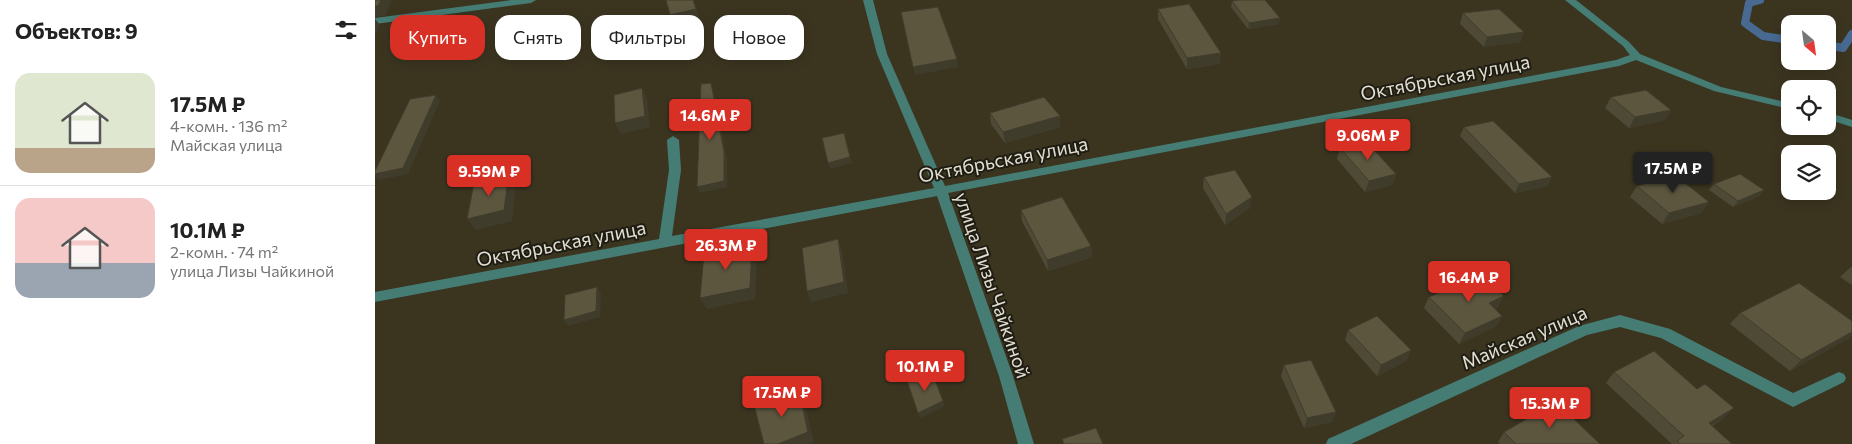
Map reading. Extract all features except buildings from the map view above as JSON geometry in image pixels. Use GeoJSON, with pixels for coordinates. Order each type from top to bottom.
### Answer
{"type":"FeatureCollection","features":[{"type":"Feature","properties":{"kind":"street"},"geometry":{"type":"LineString","coordinates":[[375,21],[531,0]]}},
{"type":"Feature","properties":{"kind":"street","name":"улица Лизы Чайкиной"},"geometry":{"type":"LineString","coordinates":[[869,0],[882,54],[941,190],[1006,376],[1026,444]]}},
{"type":"Feature","properties":{"kind":"street"},"geometry":{"type":"LineString","coordinates":[[1571,0],[1626,44],[1636,56],[1717,89],[1781,104]]}},
{"type":"Feature","properties":{"kind":"street","name":"Октябрьская улица"},"geometry":{"type":"LineString","coordinates":[[375,297],[1619,63],[1636,56]]}},
{"type":"Feature","properties":{"kind":"street"},"geometry":{"type":"LineString","coordinates":[[1836,118],[1852,124]]}},
{"type":"Feature","properties":{"kind":"street"},"geometry":{"type":"LineString","coordinates":[[665,242],[675,170],[673,140]]}},
{"type":"Feature","properties":{"kind":"street","name":"Майская улица"},"geometry":{"type":"LineString","coordinates":[[1334,444],[1584,330],[1619,321],[1665,333],[1793,400],[1839,378]]}},
{"type":"Feature","properties":{"kind":"waterway"},"geometry":{"type":"LineString","coordinates":[[1760,0],[1749,3],[1745,23],[1763,36],[1781,39]]}},
{"type":"Feature","properties":{"kind":"waterway"},"geometry":{"type":"LineString","coordinates":[[1836,47],[1843,48],[1852,34]]}}]}
